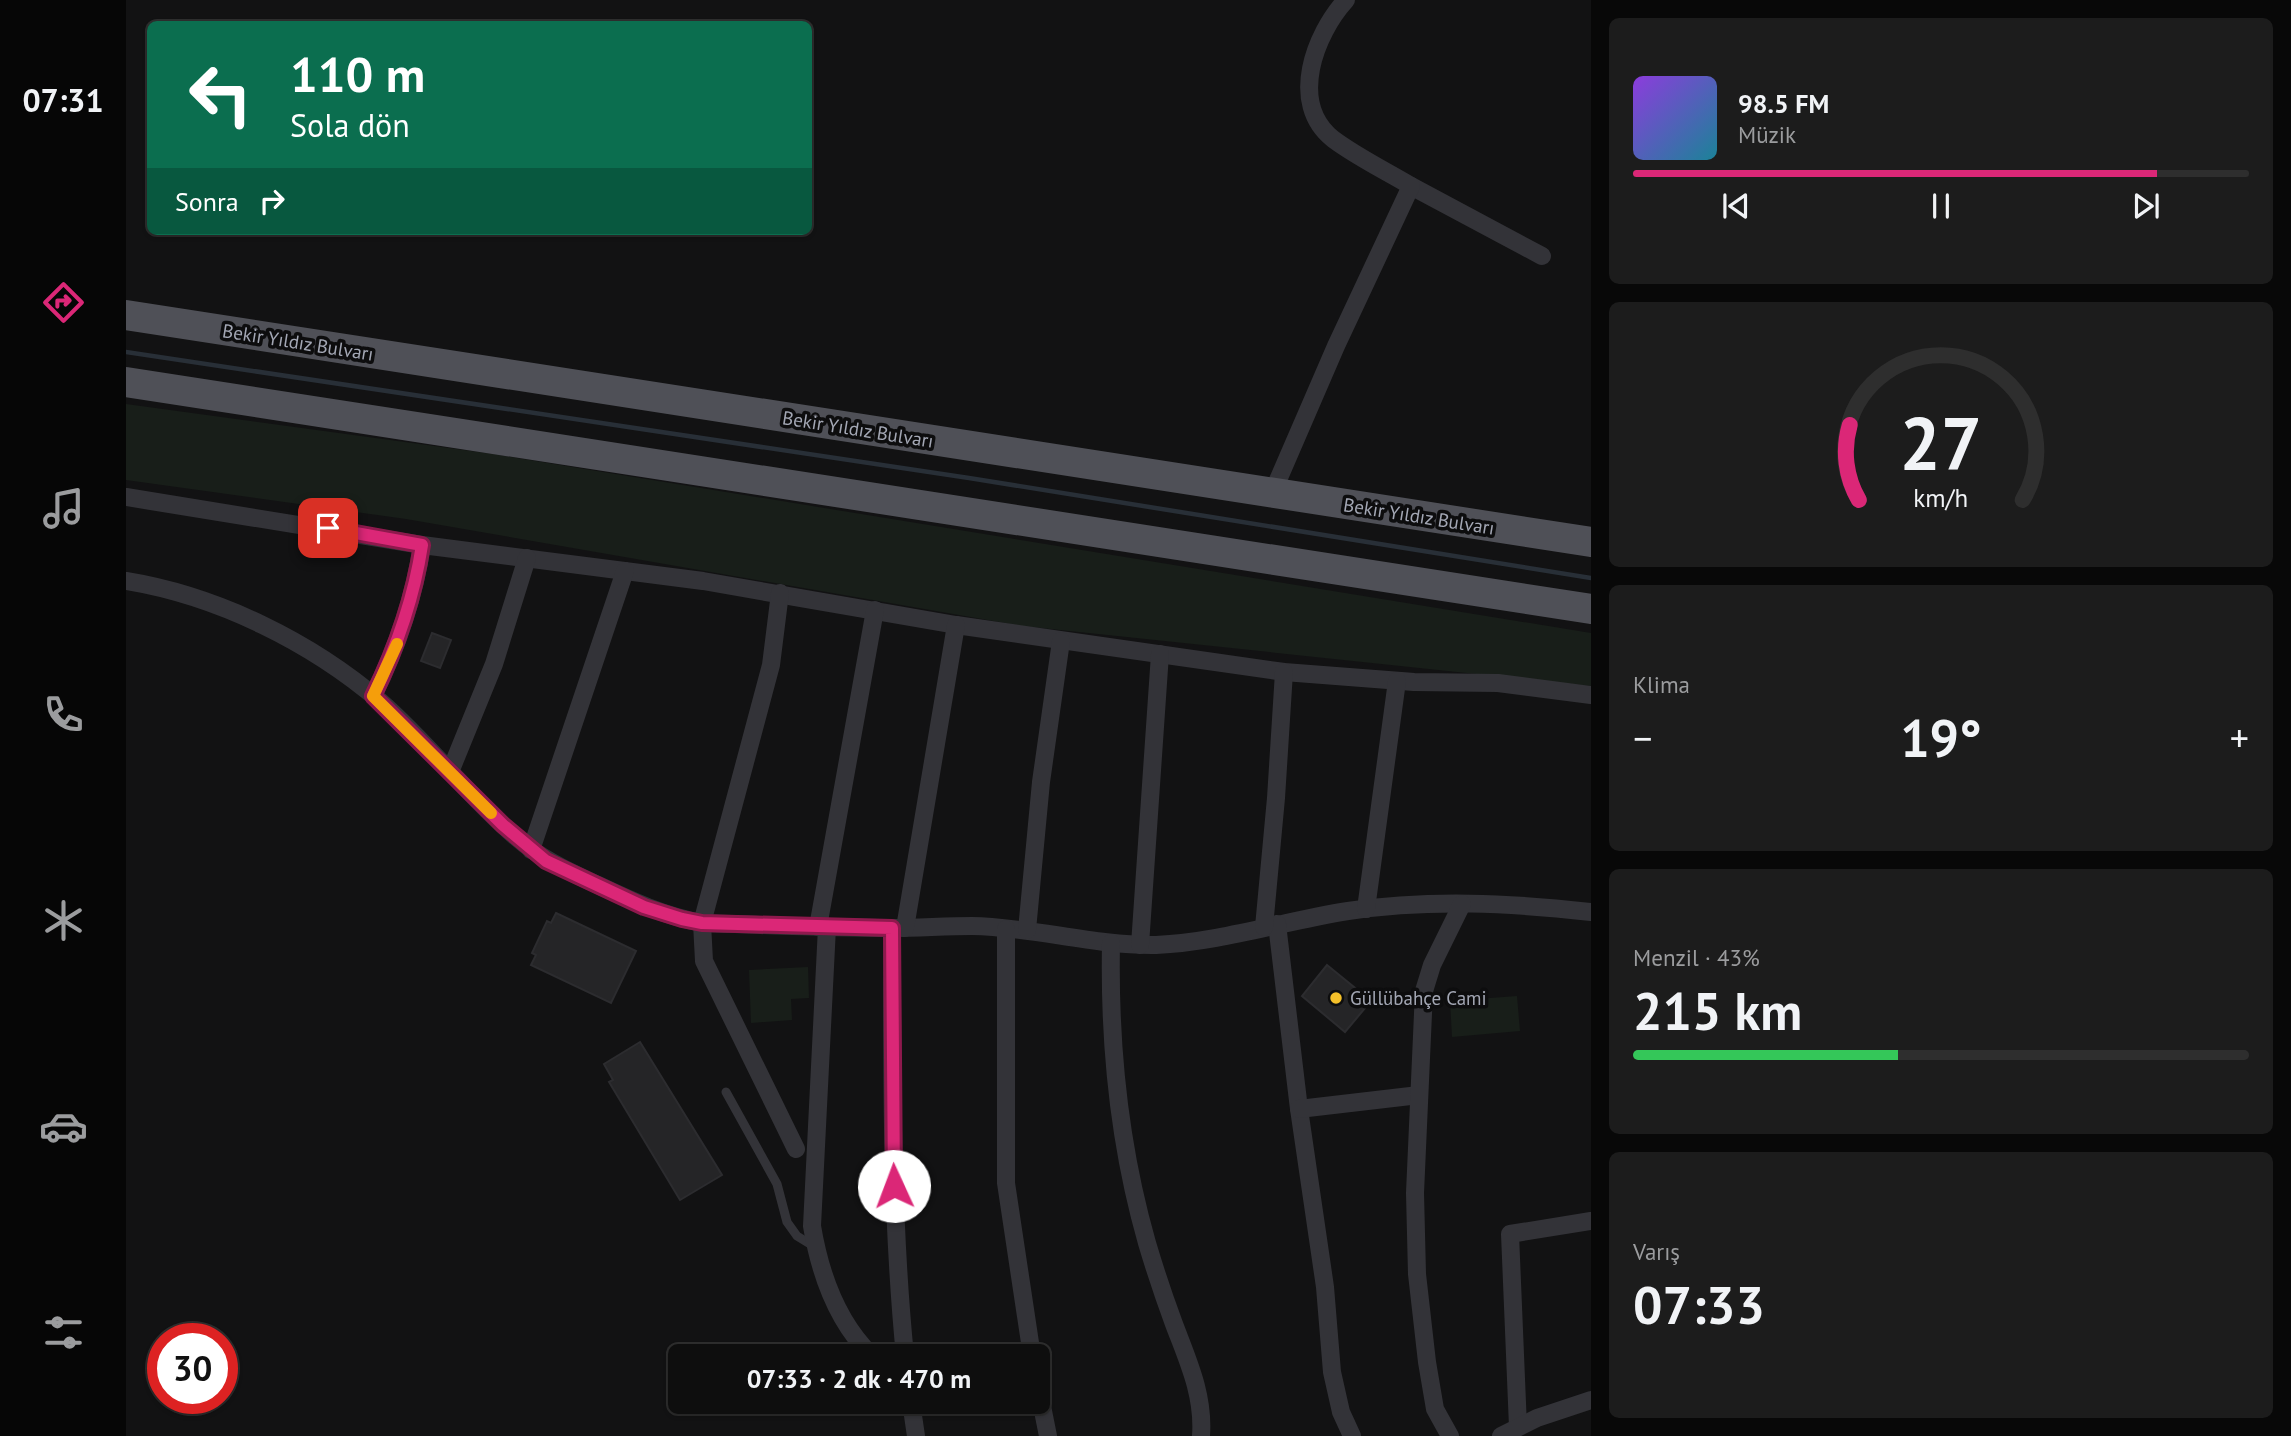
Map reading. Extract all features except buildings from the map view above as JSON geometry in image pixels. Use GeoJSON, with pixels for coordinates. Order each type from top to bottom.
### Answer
{"type":"FeatureCollection","features":[{"type":"Feature","properties":{"kind":"main road","name":"Bekir Yıldız Bulvarı"},"geometry":{"type":"LineString","coordinates":[[126,315],[1591,542]]}},
{"type":"Feature","properties":{"kind":"main road"},"geometry":{"type":"LineString","coordinates":[[126,382],[1591,609]]}},
{"type":"Feature","properties":{"kind":"street"},"geometry":{"type":"LineString","coordinates":[[1346,0],[1328,23],[1316,49],[1310,78],[1313,109],[1321,125],[1334,139],[1411,186],[1542,257]]}},
{"type":"Feature","properties":{"kind":"street"},"geometry":{"type":"LineString","coordinates":[[1272,494],[1336,346],[1411,186]]}},
{"type":"Feature","properties":{"kind":"street"},"geometry":{"type":"LineString","coordinates":[[126,496],[422,545],[780,593],[956,625],[1284,672],[1397,681],[1498,683],[1591,695]]}},
{"type":"Feature","properties":{"kind":"street"},"geometry":{"type":"LineString","coordinates":[[373,696],[397,644],[406,617],[422,545]]}},
{"type":"Feature","properties":{"kind":"street"},"geometry":{"type":"LineString","coordinates":[[450,772],[490,676],[527,558]]}},
{"type":"Feature","properties":{"kind":"street"},"geometry":{"type":"LineString","coordinates":[[531,850],[625,571]]}},
{"type":"Feature","properties":{"kind":"street"},"geometry":{"type":"LineString","coordinates":[[126,580],[188,594],[231,610],[313,653],[373,696],[503,825],[546,861],[644,907],[682,919],[702,923],[822,927],[971,926],[1140,944],[1212,939],[1366,909],[1462,904],[1591,912]]}},
{"type":"Feature","properties":{"kind":"street"},"geometry":{"type":"LineString","coordinates":[[780,593],[771,664],[702,923],[704,961],[796,1149]]}},
{"type":"Feature","properties":{"kind":"street"},"geometry":{"type":"LineString","coordinates":[[861,1344],[838,1310],[828,1288],[812,1227],[822,927],[875,610]]}},
{"type":"Feature","properties":{"kind":"street"},"geometry":{"type":"LineString","coordinates":[[904,1344],[892,1162],[899,928],[956,625]]}},
{"type":"Feature","properties":{"kind":"street"},"geometry":{"type":"LineString","coordinates":[[1027,930],[1041,782],[1061,641]]}},
{"type":"Feature","properties":{"kind":"street"},"geometry":{"type":"LineString","coordinates":[[1140,944],[1160,654]]}},
{"type":"Feature","properties":{"kind":"street"},"geometry":{"type":"LineString","coordinates":[[1284,672],[1271,926],[1325,1287],[1332,1372],[1341,1412],[1352,1436]]}},
{"type":"Feature","properties":{"kind":"street"},"geometry":{"type":"LineString","coordinates":[[1366,909],[1397,681]]}},
{"type":"Feature","properties":{"kind":"street"},"geometry":{"type":"LineString","coordinates":[[1450,1436],[1435,1409],[1421,1314],[1415,1206],[1424,991],[1432,965],[1462,904]]}},
{"type":"Feature","properties":{"kind":"street"},"geometry":{"type":"LineString","coordinates":[[1006,929],[1006,1183],[1030,1344]]}},
{"type":"Feature","properties":{"kind":"street"},"geometry":{"type":"LineString","coordinates":[[1111,943],[1113,1053],[1128,1163],[1159,1283],[1195,1379],[1201,1412],[1201,1436]]}},
{"type":"Feature","properties":{"kind":"street"},"geometry":{"type":"LineString","coordinates":[[1298,1109],[1419,1095]]}},
{"type":"Feature","properties":{"kind":"street"},"geometry":{"type":"LineString","coordinates":[[1518,1427],[1510,1234],[1591,1221]]}},
{"type":"Feature","properties":{"kind":"street"},"geometry":{"type":"LineString","coordinates":[[1501,1436],[1537,1418],[1591,1400]]}},
{"type":"Feature","properties":{"kind":"street"},"geometry":{"type":"LineString","coordinates":[[913,1414],[916,1436]]}},
{"type":"Feature","properties":{"kind":"street"},"geometry":{"type":"LineString","coordinates":[[1044,1414],[1048,1436]]}},
{"type":"Feature","properties":{"kind":"lane"},"geometry":{"type":"LineString","coordinates":[[726,1092],[777,1184],[787,1222],[803,1241],[816,1247]]}},
{"type":"Feature","properties":{"kind":"shaded area"},"geometry":{"type":"Polygon","coordinates":[[[126,404],[493,454],[1591,633],[1591,686],[1022,626],[406,519],[126,480],[126,404]]]}},
{"type":"Feature","properties":{"kind":"shaded area"},"geometry":{"type":"Polygon","coordinates":[[[808,967],[809,998],[791,999],[792,1020],[751,1023],[749,970],[808,967]]]}},
{"type":"Feature","properties":{"kind":"shaded area"},"geometry":{"type":"Polygon","coordinates":[[[1517,996],[1520,1031],[1452,1037],[1450,1001],[1517,996]]]}},
{"type":"Feature","properties":{"kind":"waterway"},"geometry":{"type":"LineString","coordinates":[[126,352],[969,478],[1591,578]]}},
{"type":"Feature","properties":{"kind":"slow traffic"},"geometry":{"type":"LineString","coordinates":[[397,644],[373,696],[491,813]]}},
{"type":"Feature","properties":{"kind":"place","name":"Güllübahçe Cami"},"geometry":{"type":"Point","coordinates":[1336,998]}},
{"type":"Feature","properties":{"kind":"route"},"geometry":{"type":"LineString","coordinates":[[328,528],[422,545],[406,617],[386,671],[373,696],[503,825],[546,861],[644,907],[702,923],[892,928],[894,1186]]}}]}
